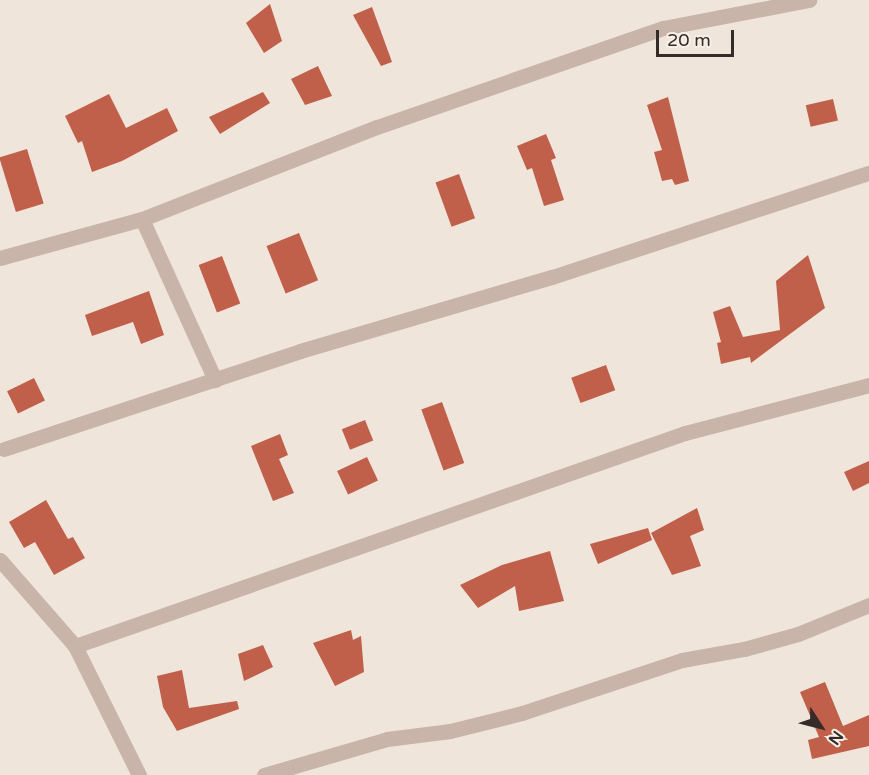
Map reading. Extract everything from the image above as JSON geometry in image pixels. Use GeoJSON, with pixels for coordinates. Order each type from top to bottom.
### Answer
{"type":"FeatureCollection","features":[{"type":"Feature","properties":{"kind":"street"},"geometry":{"type":"LineString","coordinates":[[0,258],[141,219],[377,127],[663,28],[809,0]]}},
{"type":"Feature","properties":{"kind":"street"},"geometry":{"type":"LineString","coordinates":[[1,447],[552,277],[869,173]]}},
{"type":"Feature","properties":{"kind":"street"},"geometry":{"type":"LineString","coordinates":[[141,219],[215,380]]}},
{"type":"Feature","properties":{"kind":"street"},"geometry":{"type":"LineString","coordinates":[[75,646],[685,433],[869,385]]}},
{"type":"Feature","properties":{"kind":"street"},"geometry":{"type":"LineString","coordinates":[[0,560],[75,646],[139,775]]}},
{"type":"Feature","properties":{"kind":"street"},"geometry":{"type":"LineString","coordinates":[[264,775],[387,739],[450,731],[522,713],[682,660],[744,649],[798,634],[869,605]]}},
{"type":"Feature","properties":{"kind":"building"},"geometry":{"type":"Polygon","coordinates":[[[270,4],[282,41],[264,53],[246,23],[270,4]]]}},
{"type":"Feature","properties":{"kind":"building"},"geometry":{"type":"Polygon","coordinates":[[[372,7],[392,62],[381,66],[353,15],[372,7]]]}},
{"type":"Feature","properties":{"kind":"building"},"geometry":{"type":"Polygon","coordinates":[[[318,66],[332,96],[305,105],[291,79],[318,66]]]}},
{"type":"Feature","properties":{"kind":"building"},"geometry":{"type":"Polygon","coordinates":[[[263,92],[270,103],[220,134],[209,117],[263,92]]]}},
{"type":"Feature","properties":{"kind":"building"},"geometry":{"type":"Polygon","coordinates":[[[109,94],[126,128],[167,108],[178,131],[122,161],[92,172],[82,141],[78,143],[65,116],[109,94]]]}},
{"type":"Feature","properties":{"kind":"building"},"geometry":{"type":"Polygon","coordinates":[[[668,97],[689,181],[675,185],[672,179],[662,181],[654,152],[662,150],[647,105],[668,97]]]}},
{"type":"Feature","properties":{"kind":"building"},"geometry":{"type":"Polygon","coordinates":[[[833,99],[838,120],[811,127],[806,105],[833,99]]]}},
{"type":"Feature","properties":{"kind":"building"},"geometry":{"type":"Polygon","coordinates":[[[546,134],[556,158],[551,160],[564,200],[544,206],[532,168],[527,170],[517,146],[546,134]]]}},
{"type":"Feature","properties":{"kind":"building"},"geometry":{"type":"Polygon","coordinates":[[[27,149],[44,204],[16,212],[0,157],[27,149]]]}},
{"type":"Feature","properties":{"kind":"building"},"geometry":{"type":"Polygon","coordinates":[[[459,174],[475,218],[452,227],[436,183],[459,174]]]}},
{"type":"Feature","properties":{"kind":"building"},"geometry":{"type":"Polygon","coordinates":[[[299,233],[318,280],[286,293],[267,246],[299,233]]]}},
{"type":"Feature","properties":{"kind":"building"},"geometry":{"type":"Polygon","coordinates":[[[808,255],[825,308],[751,363],[750,357],[721,364],[717,343],[721,342],[713,312],[730,306],[743,337],[780,330],[776,281],[808,255]]]}},
{"type":"Feature","properties":{"kind":"building"},"geometry":{"type":"Polygon","coordinates":[[[222,256],[240,304],[217,313],[199,265],[222,256]]]}},
{"type":"Feature","properties":{"kind":"building"},"geometry":{"type":"Polygon","coordinates":[[[149,291],[164,335],[141,344],[133,322],[92,336],[85,315],[149,291]]]}},
{"type":"Feature","properties":{"kind":"building"},"geometry":{"type":"Polygon","coordinates":[[[606,365],[615,390],[580,403],[571,378],[606,365]]]}},
{"type":"Feature","properties":{"kind":"building"},"geometry":{"type":"Polygon","coordinates":[[[34,378],[45,400],[18,414],[7,391],[34,378]]]}},
{"type":"Feature","properties":{"kind":"building"},"geometry":{"type":"Polygon","coordinates":[[[442,402],[464,463],[444,471],[421,410],[442,402]]]}},
{"type":"Feature","properties":{"kind":"building"},"geometry":{"type":"Polygon","coordinates":[[[365,420],[373,440],[350,450],[342,429],[365,420]]]}},
{"type":"Feature","properties":{"kind":"building"},"geometry":{"type":"Polygon","coordinates":[[[280,434],[288,455],[279,459],[294,493],[273,501],[251,446],[280,434]]]}},
{"type":"Feature","properties":{"kind":"building"},"geometry":{"type":"Polygon","coordinates":[[[367,457],[378,481],[348,495],[337,471],[367,457]]]}},
{"type":"Feature","properties":{"kind":"building"},"geometry":{"type":"Polygon","coordinates":[[[869,461],[869,483],[853,491],[844,472],[869,461]]]}},
{"type":"Feature","properties":{"kind":"building"},"geometry":{"type":"Polygon","coordinates":[[[46,500],[68,539],[73,537],[85,558],[54,575],[35,542],[24,548],[9,522],[46,500]]]}},
{"type":"Feature","properties":{"kind":"building"},"geometry":{"type":"Polygon","coordinates":[[[697,508],[704,530],[690,536],[701,566],[672,575],[651,533],[697,508]]]}},
{"type":"Feature","properties":{"kind":"building"},"geometry":{"type":"Polygon","coordinates":[[[648,528],[652,540],[598,564],[590,544],[648,528]]]}},
{"type":"Feature","properties":{"kind":"building"},"geometry":{"type":"Polygon","coordinates":[[[550,551],[564,601],[519,611],[515,586],[478,608],[460,585],[502,565],[550,551]]]}},
{"type":"Feature","properties":{"kind":"building"},"geometry":{"type":"Polygon","coordinates":[[[351,630],[353,640],[361,636],[364,672],[335,686],[313,643],[351,630]]]}},
{"type":"Feature","properties":{"kind":"building"},"geometry":{"type":"Polygon","coordinates":[[[263,645],[273,667],[244,681],[238,654],[263,645]]]}},
{"type":"Feature","properties":{"kind":"building"},"geometry":{"type":"Polygon","coordinates":[[[182,670],[189,708],[237,701],[239,709],[177,731],[163,707],[157,676],[182,670]]]}},
{"type":"Feature","properties":{"kind":"building"},"geometry":{"type":"Polygon","coordinates":[[[825,682],[843,726],[869,715],[869,746],[812,759],[808,740],[819,737],[800,692],[825,682]]]}}]}
